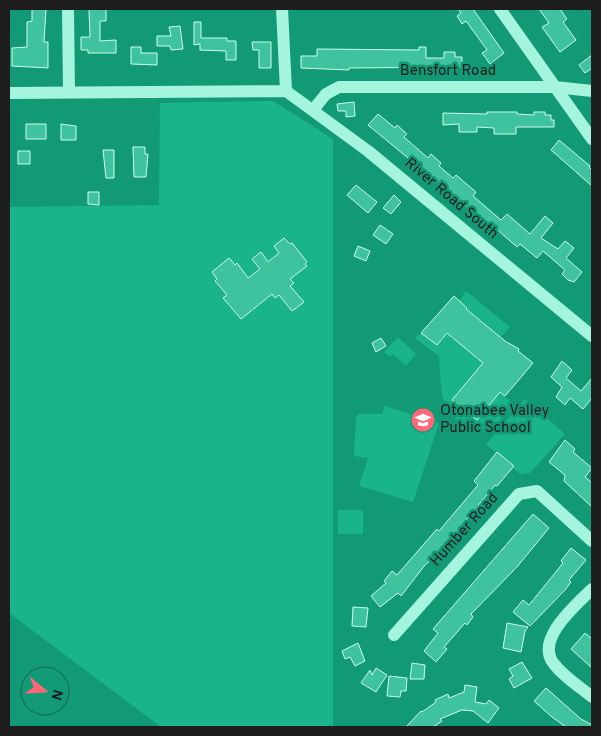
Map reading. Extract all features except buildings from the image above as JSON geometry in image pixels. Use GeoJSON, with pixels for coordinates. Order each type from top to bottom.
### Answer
{"type":"FeatureCollection","features":[{"type":"Feature","properties":{"kind":"street"},"geometry":{"type":"LineString","coordinates":[[68,9],[69,92]]}},
{"type":"Feature","properties":{"kind":"street"},"geometry":{"type":"LineString","coordinates":[[9,93],[286,91],[282,9]]}},
{"type":"Feature","properties":{"kind":"street"},"geometry":{"type":"LineString","coordinates":[[500,9],[592,139]]}},
{"type":"Feature","properties":{"kind":"street","name":"Bensfort Road"},"geometry":{"type":"LineString","coordinates":[[313,110],[326,94],[339,87],[556,87],[592,91]]}},
{"type":"Feature","properties":{"kind":"street","name":"River Road South"},"geometry":{"type":"LineString","coordinates":[[286,91],[368,151],[592,336]]}},
{"type":"Feature","properties":{"kind":"street","name":"Humber Road"},"geometry":{"type":"LineString","coordinates":[[394,635],[519,494],[536,491],[592,541]]}},
{"type":"Feature","properties":{"kind":"street"},"geometry":{"type":"LineString","coordinates":[[592,589],[551,636],[548,654],[554,664],[592,697]]}},
{"type":"Feature","properties":{"kind":"green space"},"geometry":{"type":"Polygon","coordinates":[[[273,101],[333,139],[333,727],[161,727],[9,613],[9,207],[159,205],[160,103],[273,101]]]}},
{"type":"Feature","properties":{"kind":"green space"},"geometry":{"type":"Polygon","coordinates":[[[466,291],[510,327],[501,337],[463,313],[467,307],[459,301],[466,291]]]}},
{"type":"Feature","properties":{"kind":"green space"},"geometry":{"type":"Polygon","coordinates":[[[447,332],[481,362],[486,362],[451,405],[464,415],[467,412],[477,420],[500,392],[514,405],[490,431],[479,434],[456,419],[449,411],[442,394],[439,356],[415,338],[421,333],[437,345],[447,332]]]}},
{"type":"Feature","properties":{"kind":"green space"},"geometry":{"type":"Polygon","coordinates":[[[398,337],[416,354],[406,366],[393,354],[390,357],[384,352],[398,337]]]}},
{"type":"Feature","properties":{"kind":"green space"},"geometry":{"type":"Polygon","coordinates":[[[525,399],[565,434],[530,473],[520,474],[486,444],[525,399]]]}},
{"type":"Feature","properties":{"kind":"green space"},"geometry":{"type":"Polygon","coordinates":[[[385,406],[439,423],[413,502],[359,486],[368,458],[354,456],[356,417],[359,414],[382,414],[385,406]]]}},
{"type":"Feature","properties":{"kind":"green space"},"geometry":{"type":"Polygon","coordinates":[[[338,510],[363,510],[363,534],[338,534],[338,510]]]}},
{"type":"Feature","properties":{"kind":"place","name":"Otonabee Valley Public School"},"geometry":{"type":"Point","coordinates":[423,420]}}]}
